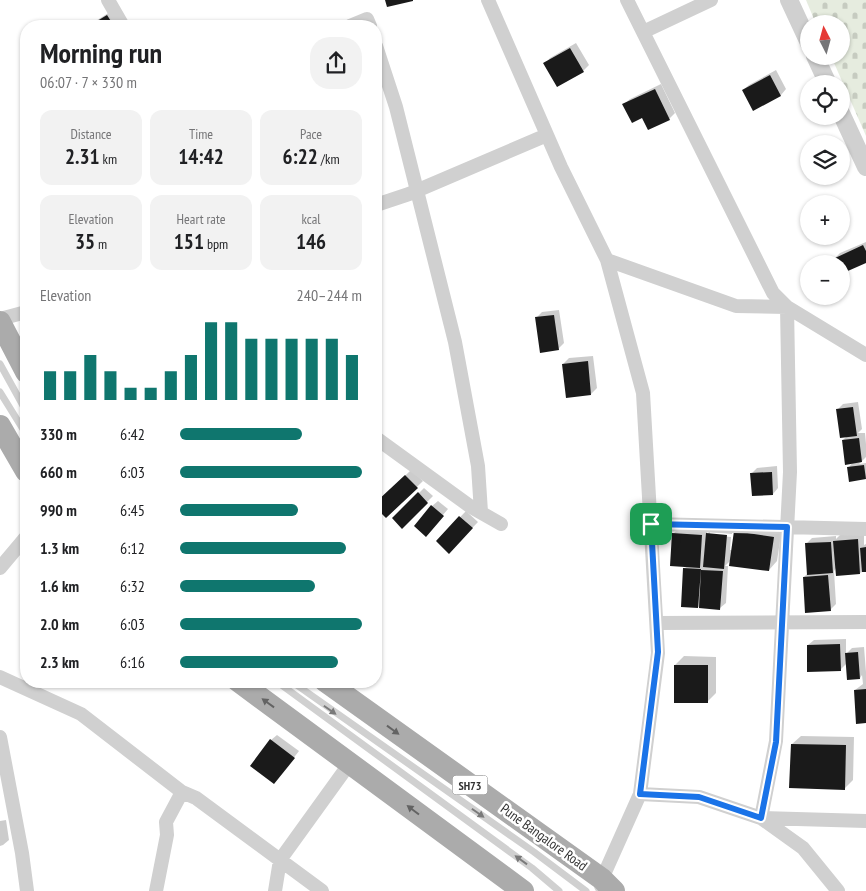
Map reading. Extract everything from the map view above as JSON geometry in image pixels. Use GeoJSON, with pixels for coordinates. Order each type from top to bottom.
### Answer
{"type":"FeatureCollection","features":[{"type":"Feature","properties":{"kind":"main road"},"geometry":{"type":"LineString","coordinates":[[0,321],[20,360]]}},
{"type":"Feature","properties":{"kind":"main road"},"geometry":{"type":"LineString","coordinates":[[0,426],[20,461]]}},
{"type":"Feature","properties":{"kind":"main road"},"geometry":{"type":"LineString","coordinates":[[248,688],[523,891]]}},
{"type":"Feature","properties":{"kind":"main road","name":"Pune Bangalore Road"},"geometry":{"type":"LineString","coordinates":[[334,688],[600,888]]}},
{"type":"Feature","properties":{"kind":"street"},"geometry":{"type":"LineString","coordinates":[[108,0],[120,20]]}},
{"type":"Feature","properties":{"kind":"street"},"geometry":{"type":"LineString","coordinates":[[488,0],[547,135],[606,260],[643,393],[658,652],[640,794],[600,888]]}},
{"type":"Feature","properties":{"kind":"street"},"geometry":{"type":"LineString","coordinates":[[627,0],[772,293],[787,307],[866,355]]}},
{"type":"Feature","properties":{"kind":"street"},"geometry":{"type":"LineString","coordinates":[[643,32],[712,0]]}},
{"type":"Feature","properties":{"kind":"street"},"geometry":{"type":"LineString","coordinates":[[789,0],[800,24]]}},
{"type":"Feature","properties":{"kind":"street"},"geometry":{"type":"LineString","coordinates":[[382,64],[396,106],[455,342],[478,466],[481,512]]}},
{"type":"Feature","properties":{"kind":"street"},"geometry":{"type":"LineString","coordinates":[[847,125],[866,167]]}},
{"type":"Feature","properties":{"kind":"street"},"geometry":{"type":"LineString","coordinates":[[382,203],[418,191],[547,135]]}},
{"type":"Feature","properties":{"kind":"street"},"geometry":{"type":"LineString","coordinates":[[606,260],[736,306],[787,307]]}},
{"type":"Feature","properties":{"kind":"street"},"geometry":{"type":"LineString","coordinates":[[761,818],[776,742],[790,472],[787,307]]}},
{"type":"Feature","properties":{"kind":"street"},"geometry":{"type":"LineString","coordinates":[[0,321],[20,314]]}},
{"type":"Feature","properties":{"kind":"street"},"geometry":{"type":"LineString","coordinates":[[382,442],[471,507],[501,524]]}},
{"type":"Feature","properties":{"kind":"street"},"geometry":{"type":"LineString","coordinates":[[651,524],[866,529]]}},
{"type":"Feature","properties":{"kind":"street"},"geometry":{"type":"LineString","coordinates":[[0,568],[20,544]]}},
{"type":"Feature","properties":{"kind":"street"},"geometry":{"type":"LineString","coordinates":[[657,623],[866,622]]}},
{"type":"Feature","properties":{"kind":"street"},"geometry":{"type":"LineString","coordinates":[[0,677],[20,686]]}},
{"type":"Feature","properties":{"kind":"street"},"geometry":{"type":"LineString","coordinates":[[24,688],[81,714],[182,792],[196,798],[322,891]]}},
{"type":"Feature","properties":{"kind":"street"},"geometry":{"type":"LineString","coordinates":[[0,737],[22,853],[26,891]]}},
{"type":"Feature","properties":{"kind":"street"},"geometry":{"type":"LineString","coordinates":[[275,891],[280,860],[350,763]]}},
{"type":"Feature","properties":{"kind":"street"},"geometry":{"type":"LineString","coordinates":[[156,891],[167,834],[166,822],[182,792]]}},
{"type":"Feature","properties":{"kind":"street"},"geometry":{"type":"LineString","coordinates":[[640,794],[699,797],[761,818],[804,848],[838,891]]}},
{"type":"Feature","properties":{"kind":"street"},"geometry":{"type":"LineString","coordinates":[[761,818],[866,821]]}},
{"type":"Feature","properties":{"kind":"lane"},"geometry":{"type":"LineString","coordinates":[[0,364],[20,401]]}},
{"type":"Feature","properties":{"kind":"lane"},"geometry":{"type":"LineString","coordinates":[[0,392],[20,424]]}},
{"type":"Feature","properties":{"kind":"lane"},"geometry":{"type":"LineString","coordinates":[[286,688],[532,868],[559,891]]}},
{"type":"Feature","properties":{"kind":"lane"},"geometry":{"type":"LineString","coordinates":[[301,688],[534,852],[600,888]]}},
{"type":"Feature","properties":{"kind":"green space"},"geometry":{"type":"Polygon","coordinates":[[[806,0],[866,0],[866,136],[850,99],[850,75],[839,75],[835,65],[850,65],[850,15],[812,15],[806,0]]]}},
{"type":"Feature","properties":{"kind":"building"},"geometry":{"type":"Polygon","coordinates":[[[385,0],[413,0],[413,1],[387,7],[385,0]]]}},
{"type":"Feature","properties":{"kind":"building"},"geometry":{"type":"Polygon","coordinates":[[[107,15],[110,20],[99,20],[107,15]]]}},
{"type":"Feature","properties":{"kind":"building"},"geometry":{"type":"Polygon","coordinates":[[[570,48],[584,72],[557,87],[543,63],[570,48]]]}},
{"type":"Feature","properties":{"kind":"building"},"geometry":{"type":"Polygon","coordinates":[[[770,75],[781,96],[753,111],[742,90],[770,75]]]}},
{"type":"Feature","properties":{"kind":"building"},"geometry":{"type":"Polygon","coordinates":[[[655,89],[670,120],[648,130],[642,118],[632,123],[622,104],[655,89]]]}},
{"type":"Feature","properties":{"kind":"building"},"geometry":{"type":"Polygon","coordinates":[[[863,245],[866,251],[866,263],[850,270],[850,255],[842,255],[863,245]]]}},
{"type":"Feature","properties":{"kind":"building"},"geometry":{"type":"Polygon","coordinates":[[[554,315],[559,350],[540,353],[535,317],[554,315]]]}},
{"type":"Feature","properties":{"kind":"building"},"geometry":{"type":"Polygon","coordinates":[[[588,361],[591,395],[566,398],[562,364],[588,361]]]}},
{"type":"Feature","properties":{"kind":"building"},"geometry":{"type":"Polygon","coordinates":[[[853,407],[857,436],[840,438],[836,409],[853,407]]]}},
{"type":"Feature","properties":{"kind":"building"},"geometry":{"type":"Polygon","coordinates":[[[859,438],[862,462],[845,465],[842,440],[859,438]]]}},
{"type":"Feature","properties":{"kind":"building"},"geometry":{"type":"Polygon","coordinates":[[[864,465],[866,479],[849,482],[847,467],[864,465]]]}},
{"type":"Feature","properties":{"kind":"building"},"geometry":{"type":"Polygon","coordinates":[[[772,472],[773,495],[752,496],[750,473],[772,472]]]}},
{"type":"Feature","properties":{"kind":"building"},"geometry":{"type":"Polygon","coordinates":[[[405,475],[418,488],[386,518],[382,514],[382,496],[405,475]]]}},
{"type":"Feature","properties":{"kind":"building"},"geometry":{"type":"Polygon","coordinates":[[[418,492],[428,503],[402,529],[392,518],[418,492]]]}},
{"type":"Feature","properties":{"kind":"building"},"geometry":{"type":"Polygon","coordinates":[[[431,505],[444,516],[426,537],[414,526],[431,505]]]}},
{"type":"Feature","properties":{"kind":"building"},"geometry":{"type":"Polygon","coordinates":[[[459,516],[473,528],[449,554],[436,541],[459,516]]]}},
{"type":"Feature","properties":{"kind":"building"},"geometry":{"type":"Polygon","coordinates":[[[734,531],[774,537],[769,571],[729,566],[734,531]]]}},
{"type":"Feature","properties":{"kind":"building"},"geometry":{"type":"Polygon","coordinates":[[[672,533],[702,535],[700,568],[670,566],[672,533]]]}},
{"type":"Feature","properties":{"kind":"building"},"geometry":{"type":"Polygon","coordinates":[[[706,533],[727,535],[724,569],[703,567],[706,533]]]}},
{"type":"Feature","properties":{"kind":"building"},"geometry":{"type":"Polygon","coordinates":[[[858,539],[860,574],[836,576],[833,541],[858,539]]]}},
{"type":"Feature","properties":{"kind":"building"},"geometry":{"type":"Polygon","coordinates":[[[831,542],[833,573],[807,575],[805,543],[831,542]]]}},
{"type":"Feature","properties":{"kind":"building"},"geometry":{"type":"Polygon","coordinates":[[[866,547],[866,572],[862,572],[860,548],[866,547]]]}},
{"type":"Feature","properties":{"kind":"building"},"geometry":{"type":"Polygon","coordinates":[[[683,568],[701,569],[698,608],[681,607],[683,568]]]}},
{"type":"Feature","properties":{"kind":"building"},"geometry":{"type":"Polygon","coordinates":[[[701,570],[723,571],[720,610],[699,608],[701,570]]]}},
{"type":"Feature","properties":{"kind":"building"},"geometry":{"type":"Polygon","coordinates":[[[828,575],[831,611],[805,613],[803,577],[828,575]]]}},
{"type":"Feature","properties":{"kind":"building"},"geometry":{"type":"Polygon","coordinates":[[[840,644],[841,671],[807,672],[807,645],[840,644]]]}},
{"type":"Feature","properties":{"kind":"building"},"geometry":{"type":"Polygon","coordinates":[[[858,652],[860,679],[847,680],[845,653],[858,652]]]}},
{"type":"Feature","properties":{"kind":"building"},"geometry":{"type":"Polygon","coordinates":[[[674,665],[708,665],[708,703],[674,703],[674,665]]]}},
{"type":"Feature","properties":{"kind":"building"},"geometry":{"type":"Polygon","coordinates":[[[866,689],[866,723],[856,724],[854,690],[866,689]]]}},
{"type":"Feature","properties":{"kind":"building"},"geometry":{"type":"Polygon","coordinates":[[[270,739],[295,758],[274,784],[250,766],[270,739]]]}},
{"type":"Feature","properties":{"kind":"building"},"geometry":{"type":"Polygon","coordinates":[[[791,744],[846,745],[845,790],[789,788],[791,744]]]}},
{"type":"Feature","properties":{"kind":"route"},"geometry":{"type":"LineString","coordinates":[[651,524],[787,527],[776,742],[761,818],[699,797],[640,794],[658,652],[651,524]]}}]}
